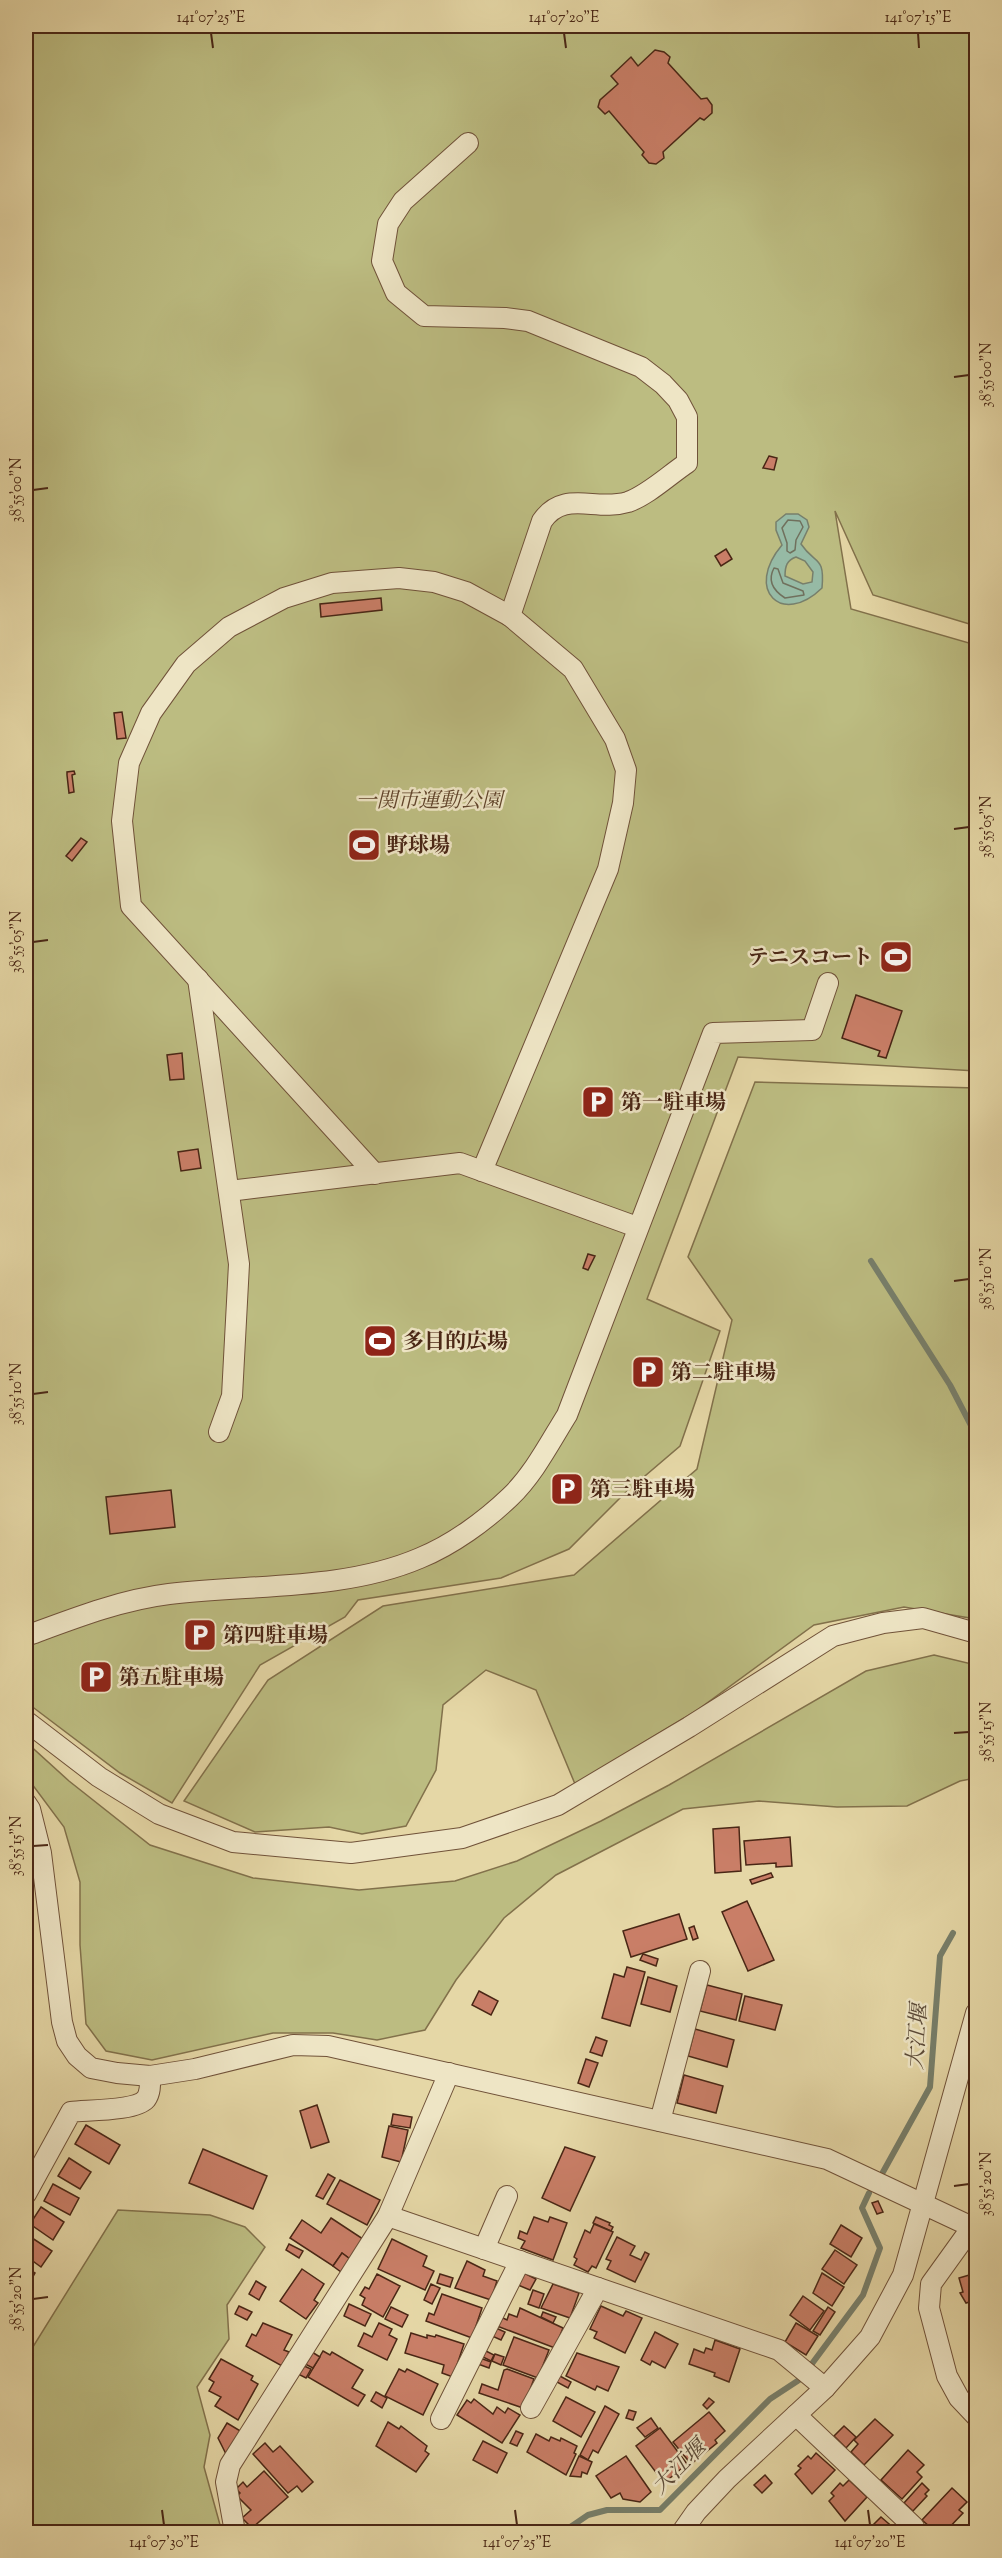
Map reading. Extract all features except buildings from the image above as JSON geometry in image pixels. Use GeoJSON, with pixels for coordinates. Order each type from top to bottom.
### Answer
{"type":"FeatureCollection","features":[{"type":"Feature","properties":{"kind":"street"},"geometry":{"type":"LineString","coordinates":[[468,143],[403,201],[388,224],[382,261],[396,293],[424,316],[505,318],[528,321],[642,367],[678,400],[687,417],[687,463],[639,496],[616,505],[565,503],[551,508],[542,521],[510,616]]}},
{"type":"Feature","properties":{"kind":"street"},"geometry":{"type":"LineString","coordinates":[[375,1174],[131,906],[122,820],[129,763],[151,713],[186,664],[229,627],[284,598],[332,583],[399,578],[434,582],[466,592],[510,616],[573,669],[615,739],[626,770],[623,803],[608,869],[482,1171]]}},
{"type":"Feature","properties":{"kind":"street"},"geometry":{"type":"LineString","coordinates":[[198,979],[240,1264],[232,1396],[219,1431]]}},
{"type":"Feature","properties":{"kind":"street"},"geometry":{"type":"LineString","coordinates":[[26,1636],[88,1613],[167,1594],[324,1580],[376,1572],[421,1558],[469,1530],[511,1496],[541,1457],[567,1414],[713,1034],[812,1030],[828,983]]}},
{"type":"Feature","properties":{"kind":"street"},"geometry":{"type":"LineString","coordinates":[[229,1191],[460,1163],[637,1227]]}},
{"type":"Feature","properties":{"kind":"street"},"geometry":{"type":"LineString","coordinates":[[26,1721],[99,1777],[159,1814],[233,1842],[351,1853],[462,1838],[558,1805],[689,1727],[833,1636],[884,1623],[924,1618],[976,1633]]}},
{"type":"Feature","properties":{"kind":"street"},"geometry":{"type":"LineString","coordinates":[[26,1803],[30,1809],[33,1855],[62,2022],[67,2041],[77,2056],[91,2068],[150,2076],[195,2069],[293,2045],[328,2046],[827,2159],[924,2204],[974,2224],[931,2284],[929,2308],[947,2376],[959,2398],[976,2416]]}},
{"type":"Feature","properties":{"kind":"street"},"geometry":{"type":"LineString","coordinates":[[660,2121],[700,1971]]}},
{"type":"Feature","properties":{"kind":"street"},"geometry":{"type":"LineString","coordinates":[[682,2532],[696,2512],[825,2388],[870,2337],[903,2275],[976,2013]]}},
{"type":"Feature","properties":{"kind":"street"},"geometry":{"type":"LineString","coordinates":[[235,2532],[226,2482],[230,2465],[388,2216],[449,2073]]}},
{"type":"Feature","properties":{"kind":"street"},"geometry":{"type":"LineString","coordinates":[[26,2194],[71,2112],[136,2106],[146,2099],[150,2088],[150,2076]]}},
{"type":"Feature","properties":{"kind":"street"},"geometry":{"type":"LineString","coordinates":[[484,2249],[507,2196]]}},
{"type":"Feature","properties":{"kind":"street"},"geometry":{"type":"LineString","coordinates":[[388,2216],[778,2350],[825,2388]]}},
{"type":"Feature","properties":{"kind":"street"},"geometry":{"type":"LineString","coordinates":[[441,2419],[520,2261]]}},
{"type":"Feature","properties":{"kind":"street"},"geometry":{"type":"LineString","coordinates":[[531,2408],[598,2288]]}},
{"type":"Feature","properties":{"kind":"street"},"geometry":{"type":"LineString","coordinates":[[796,2415],[914,2528]]}},
{"type":"Feature","properties":{"kind":"green space","name":"一関市運動公園"},"geometry":{"type":"Polygon","coordinates":[[[26,26],[976,26],[976,626],[873,595],[835,511],[851,609],[976,645],[976,1071],[738,1057],[647,1299],[720,1331],[680,1446],[625,1493],[569,1549],[501,1578],[358,1600],[345,1617],[260,1665],[172,1803],[120,1773],[26,1702],[26,26]]]}},
{"type":"Feature","properties":{"kind":"green space"},"geometry":{"type":"Polygon","coordinates":[[[755,1082],[976,1088],[976,1619],[904,1607],[814,1625],[696,1711],[575,1784],[536,1690],[486,1670],[443,1705],[436,1770],[406,1826],[362,1834],[329,1827],[255,1832],[184,1801],[268,1680],[383,1606],[574,1575],[697,1469],[732,1320],[688,1257],[755,1082]]]}},
{"type":"Feature","properties":{"kind":"green space"},"geometry":{"type":"Polygon","coordinates":[[[934,1655],[976,1665],[976,1778],[960,1781],[907,1806],[837,1807],[759,1801],[683,1809],[556,1875],[504,1918],[456,1980],[425,2030],[377,2040],[333,2033],[273,2033],[152,2060],[106,2051],[86,2024],[80,1945],[80,1882],[64,1827],[26,1776],[26,1742],[69,1781],[150,1845],[253,1878],[359,1890],[455,1881],[517,1861],[601,1821],[669,1785],[866,1671],[934,1655]]]}},
{"type":"Feature","properties":{"kind":"green space"},"geometry":{"type":"Polygon","coordinates":[[[118,2210],[210,2215],[245,2227],[265,2247],[227,2305],[229,2339],[197,2387],[210,2435],[204,2467],[222,2532],[26,2532],[26,2358],[118,2210]]]}},
{"type":"Feature","properties":{"kind":"water"},"geometry":{"type":"Polygon","coordinates":[[[786,514],[798,514],[807,520],[809,527],[801,544],[818,562],[822,570],[822,588],[807,599],[794,604],[782,603],[773,598],[767,589],[767,576],[771,561],[782,545],[776,530],[776,522],[786,514]],[[796,557],[790,560],[786,566],[785,576],[803,584],[812,582],[813,572],[805,561],[796,557]]]}},
{"type":"Feature","properties":{"kind":"waterway"},"geometry":{"type":"LineString","coordinates":[[871,1261],[950,1385],[976,1435]]}},
{"type":"Feature","properties":{"kind":"waterway","name":"大江堰"},"geometry":{"type":"LineString","coordinates":[[883,2172],[930,2087],[940,1956],[953,1933]]}},
{"type":"Feature","properties":{"kind":"waterway","name":"大江堰"},"geometry":{"type":"LineString","coordinates":[[811,2365],[863,2295],[880,2248],[862,2208],[869,2193]]}},
{"type":"Feature","properties":{"kind":"waterway","name":"大江堰"},"geometry":{"type":"LineString","coordinates":[[563,2532],[588,2515],[607,2510],[660,2510],[770,2399],[799,2380]]}},
{"type":"Feature","properties":{"kind":"place","name":"野球場"},"geometry":{"type":"Point","coordinates":[364,845]}},
{"type":"Feature","properties":{"kind":"place","name":"テニスコート"},"geometry":{"type":"Point","coordinates":[896,957]}},
{"type":"Feature","properties":{"kind":"place","name":"第一駐車場"},"geometry":{"type":"Point","coordinates":[598,1102]}},
{"type":"Feature","properties":{"kind":"place","name":"多目的広場"},"geometry":{"type":"Point","coordinates":[380,1341]}},
{"type":"Feature","properties":{"kind":"place","name":"第二駐車場"},"geometry":{"type":"Point","coordinates":[648,1372]}},
{"type":"Feature","properties":{"kind":"place","name":"第三駐車場"},"geometry":{"type":"Point","coordinates":[567,1489]}},
{"type":"Feature","properties":{"kind":"place","name":"第四駐車場"},"geometry":{"type":"Point","coordinates":[200,1635]}},
{"type":"Feature","properties":{"kind":"place","name":"第五駐車場"},"geometry":{"type":"Point","coordinates":[96,1677]}}]}
